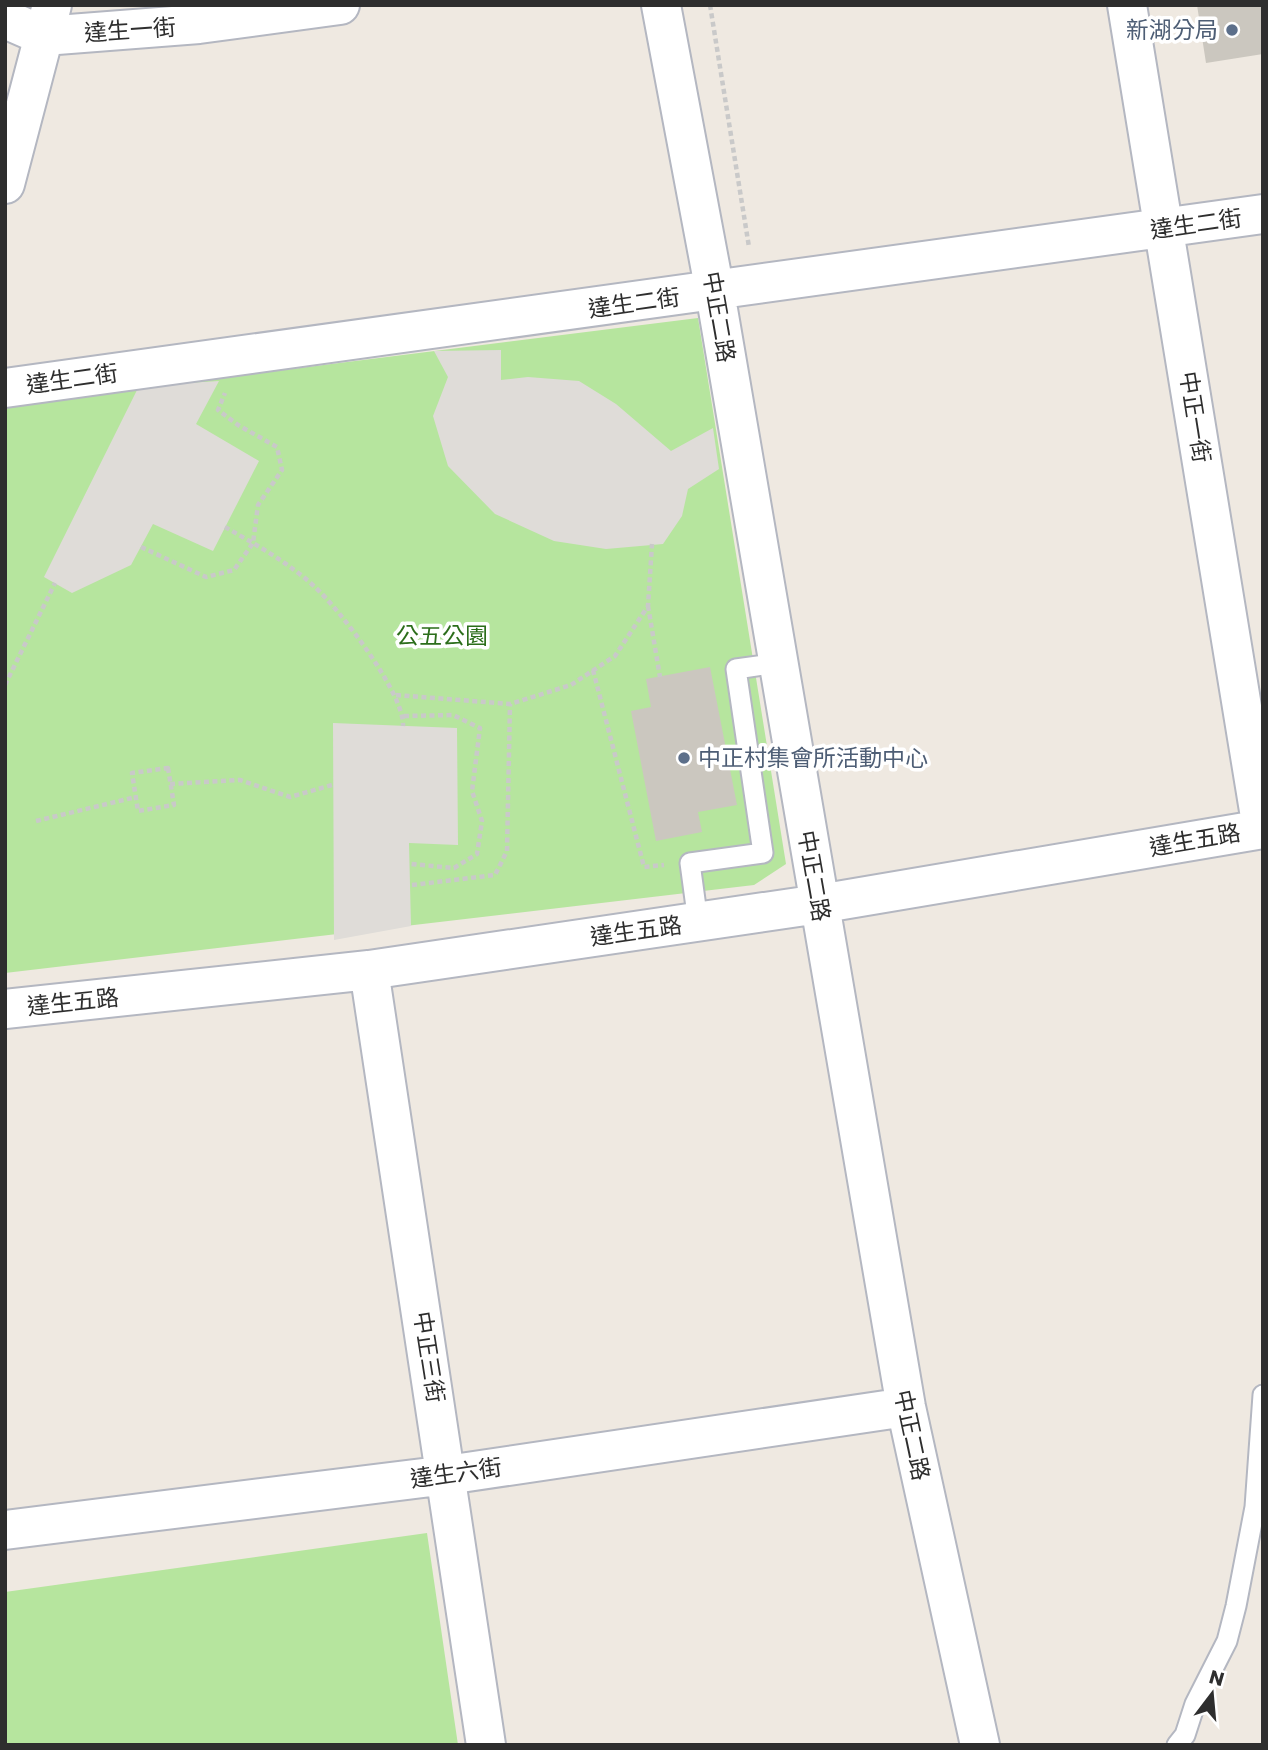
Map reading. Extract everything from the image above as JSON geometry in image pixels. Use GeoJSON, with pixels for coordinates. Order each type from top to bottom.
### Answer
{"type":"FeatureCollection","features":[{"type":"Feature","properties":{"kind":"street","name":"達生一街"},"geometry":{"type":"LineString","coordinates":[[5,19],[200,24],[340,5]]}},
{"type":"Feature","properties":{"kind":"street","name":"中正二路"},"geometry":{"type":"LineString","coordinates":[[661,5],[715,292],[906,1407],[979,1745]]}},
{"type":"Feature","properties":{"kind":"street","name":"中正一街"},"geometry":{"type":"LineString","coordinates":[[1127,5],[1263,829]]}},
{"type":"Feature","properties":{"kind":"street"},"geometry":{"type":"LineString","coordinates":[[5,184],[48,21]]}},
{"type":"Feature","properties":{"kind":"street","name":"達生二街"},"geometry":{"type":"LineString","coordinates":[[5,388],[1263,215]]}},
{"type":"Feature","properties":{"kind":"street","name":"達生五路"},"geometry":{"type":"LineString","coordinates":[[5,1009],[369,970],[819,904],[1263,829]]}},
{"type":"Feature","properties":{"kind":"street","name":"中正三街"},"geometry":{"type":"LineString","coordinates":[[369,970],[486,1745]]}},
{"type":"Feature","properties":{"kind":"street","name":"達生六街"},"geometry":{"type":"LineString","coordinates":[[5,1530],[447,1475],[906,1407]]}},
{"type":"Feature","properties":{"kind":"lane"},"geometry":{"type":"LineString","coordinates":[[698,922],[690,863],[763,853],[736,669],[778,663]]}},
{"type":"Feature","properties":{"kind":"lane"},"geometry":{"type":"LineString","coordinates":[[1177,1745],[1185,1735],[1195,1704],[1227,1641],[1236,1606],[1259,1477],[1256,1449],[1263,1395]]}},
{"type":"Feature","properties":{"kind":"path"},"geometry":{"type":"LineString","coordinates":[[710,5],[749,247]]}},
{"type":"Feature","properties":{"kind":"path"},"geometry":{"type":"LineString","coordinates":[[141,547],[206,577],[234,570],[253,543],[258,505],[282,470],[277,446],[237,425],[218,410],[226,390]]}},
{"type":"Feature","properties":{"kind":"path"},"geometry":{"type":"LineString","coordinates":[[225,527],[253,543],[315,587],[353,633],[396,695],[404,716],[403,726]]}},
{"type":"Feature","properties":{"kind":"path"},"geometry":{"type":"LineString","coordinates":[[652,544],[648,606],[660,677]]}},
{"type":"Feature","properties":{"kind":"path"},"geometry":{"type":"LineString","coordinates":[[5,685],[55,583]]}},
{"type":"Feature","properties":{"kind":"path"},"geometry":{"type":"LineString","coordinates":[[396,695],[510,704],[571,685],[615,656],[648,606]]}},
{"type":"Feature","properties":{"kind":"path"},"geometry":{"type":"LineString","coordinates":[[593,670],[644,867],[690,863]]}},
{"type":"Feature","properties":{"kind":"path"},"geometry":{"type":"LineString","coordinates":[[412,885],[495,876],[506,851],[510,704]]}},
{"type":"Feature","properties":{"kind":"path"},"geometry":{"type":"LineString","coordinates":[[404,716],[453,715],[480,728],[472,790],[482,821],[477,854],[454,868],[411,864]]}},
{"type":"Feature","properties":{"kind":"path"},"geometry":{"type":"LineString","coordinates":[[168,768],[174,805],[138,811],[136,797],[132,773],[168,768]]}},
{"type":"Feature","properties":{"kind":"path"},"geometry":{"type":"LineString","coordinates":[[170,784],[240,780],[290,797],[332,785]]}},
{"type":"Feature","properties":{"kind":"path"},"geometry":{"type":"LineString","coordinates":[[36,821],[136,797]]}},
{"type":"Feature","properties":{"kind":"green space","name":"公五公園"},"geometry":{"type":"Polygon","coordinates":[[[698,318],[786,864],[754,885],[5,973],[5,405],[698,318]]]}},
{"type":"Feature","properties":{"kind":"green space"},"geometry":{"type":"Polygon","coordinates":[[[427,1533],[458,1745],[5,1745],[5,1592],[427,1533]]]}},
{"type":"Feature","properties":{"kind":"shaded area"},"geometry":{"type":"Polygon","coordinates":[[[501,350],[501,380],[528,377],[579,381],[616,404],[671,451],[713,428],[719,469],[688,489],[682,516],[663,544],[606,549],[554,541],[495,514],[448,466],[433,416],[448,377],[434,351],[501,350]]]}},
{"type":"Feature","properties":{"kind":"shaded area"},"geometry":{"type":"Polygon","coordinates":[[[219,381],[196,424],[259,461],[213,551],[153,524],[131,565],[72,593],[44,577],[139,386],[219,381]]]}},
{"type":"Feature","properties":{"kind":"shaded area"},"geometry":{"type":"Polygon","coordinates":[[[333,723],[457,728],[458,845],[409,843],[411,926],[334,940],[333,723]]]}},
{"type":"Feature","properties":{"kind":"building","name":"新湖分局"},"geometry":{"type":"Polygon","coordinates":[[[1197,5],[1263,5],[1263,54],[1206,63],[1197,5]]]}},
{"type":"Feature","properties":{"kind":"building","name":"中正村集會所活動中心"},"geometry":{"type":"Polygon","coordinates":[[[710,667],[737,805],[698,812],[702,832],[656,841],[631,711],[651,707],[646,679],[710,667]]]}},
{"type":"Feature","properties":{"kind":"place","name":"新湖分局"},"geometry":{"type":"Point","coordinates":[1232,30]}},
{"type":"Feature","properties":{"kind":"place","name":"中正村集會所活動中心"},"geometry":{"type":"Point","coordinates":[684,758]}}]}
